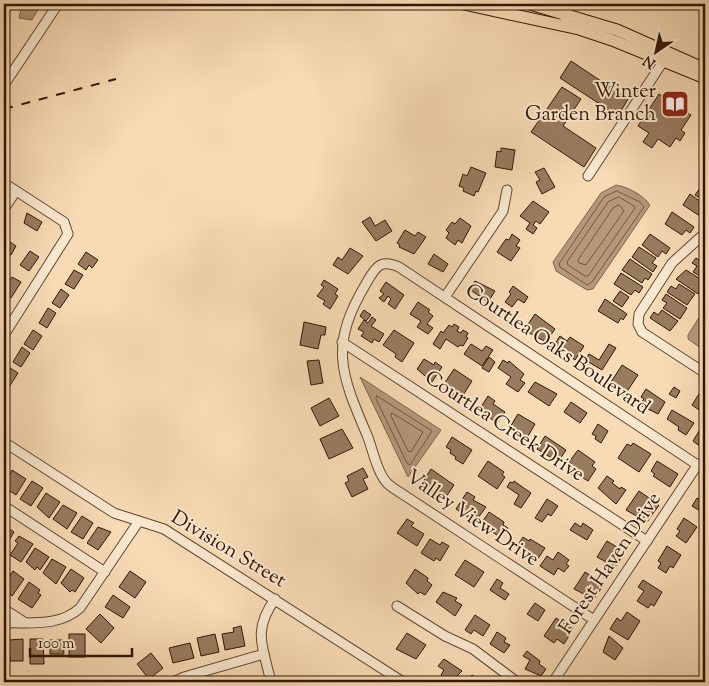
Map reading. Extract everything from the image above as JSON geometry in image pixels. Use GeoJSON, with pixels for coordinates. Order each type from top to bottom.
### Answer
{"type":"FeatureCollection","features":[{"type":"Feature","properties":{"kind":"main road"},"geometry":{"type":"LineString","coordinates":[[464,4],[563,25],[705,69]]}},
{"type":"Feature","properties":{"kind":"main road"},"geometry":{"type":"LineString","coordinates":[[530,4],[568,8],[617,30],[705,78]]}},
{"type":"Feature","properties":{"kind":"street"},"geometry":{"type":"LineString","coordinates":[[4,85],[58,4]]}},
{"type":"Feature","properties":{"kind":"street"},"geometry":{"type":"LineString","coordinates":[[563,25],[568,8]]}},
{"type":"Feature","properties":{"kind":"street"},"geometry":{"type":"LineString","coordinates":[[588,176],[667,56]]}},
{"type":"Feature","properties":{"kind":"street"},"geometry":{"type":"LineString","coordinates":[[4,182],[64,222],[68,234],[66,240],[4,335]]}},
{"type":"Feature","properties":{"kind":"street"},"geometry":{"type":"LineString","coordinates":[[445,297],[503,211],[507,190]]}},
{"type":"Feature","properties":{"kind":"street"},"geometry":{"type":"LineString","coordinates":[[4,209],[16,191]]}},
{"type":"Feature","properties":{"kind":"street"},"geometry":{"type":"LineString","coordinates":[[705,233],[672,263],[639,314],[638,324],[642,332],[705,374]]}},
{"type":"Feature","properties":{"kind":"street","name":"Courtlea Oaks Boulevard"},"geometry":{"type":"LineString","coordinates":[[389,262],[399,266],[702,467]]}},
{"type":"Feature","properties":{"kind":"street","name":"Valley View Drive"},"geometry":{"type":"LineString","coordinates":[[389,262],[381,264],[373,272],[355,301],[345,325],[342,342],[342,369],[350,397],[389,485],[594,620]]}},
{"type":"Feature","properties":{"kind":"street","name":"Courtlea Creek Drive"},"geometry":{"type":"LineString","coordinates":[[342,342],[647,541]]}},
{"type":"Feature","properties":{"kind":"street","name":"Division Street"},"geometry":{"type":"LineString","coordinates":[[4,442],[114,513],[164,529],[403,682]]}},
{"type":"Feature","properties":{"kind":"street","name":"Forest Haven Drive"},"geometry":{"type":"LineString","coordinates":[[552,682],[647,541],[702,467]]}},
{"type":"Feature","properties":{"kind":"street"},"geometry":{"type":"LineString","coordinates":[[4,506],[105,572]]}},
{"type":"Feature","properties":{"kind":"street"},"geometry":{"type":"LineString","coordinates":[[4,623],[58,621],[69,618],[80,608],[139,521]]}},
{"type":"Feature","properties":{"kind":"street"},"geometry":{"type":"LineString","coordinates":[[271,682],[260,634],[262,619],[275,599]]}},
{"type":"Feature","properties":{"kind":"street"},"geometry":{"type":"LineString","coordinates":[[397,606],[445,636],[473,648],[517,682]]}},
{"type":"Feature","properties":{"kind":"street"},"geometry":{"type":"LineString","coordinates":[[4,608],[24,622]]}},
{"type":"Feature","properties":{"kind":"street"},"geometry":{"type":"LineString","coordinates":[[174,682],[184,677],[264,654]]}},
{"type":"Feature","properties":{"kind":"water"},"geometry":{"type":"Polygon","coordinates":[[[22,4],[41,4],[32,20],[19,18],[22,4]]]}},
{"type":"Feature","properties":{"kind":"water"},"geometry":{"type":"Polygon","coordinates":[[[616,185],[635,192],[650,205],[593,289],[587,290],[556,271],[553,262],[601,193],[616,185]]]}},
{"type":"Feature","properties":{"kind":"water"},"geometry":{"type":"Polygon","coordinates":[[[705,308],[705,351],[688,339],[688,335],[705,308]]]}},
{"type":"Feature","properties":{"kind":"water"},"geometry":{"type":"Polygon","coordinates":[[[360,377],[441,430],[408,477],[360,377]]]}},
{"type":"Feature","properties":{"kind":"building"},"geometry":{"type":"Polygon","coordinates":[[[571,61],[628,99],[618,116],[560,78],[571,61]]]}},
{"type":"Feature","properties":{"kind":"building"},"geometry":{"type":"Polygon","coordinates":[[[562,87],[581,99],[563,126],[596,148],[584,167],[531,132],[562,87]]]}},
{"type":"Feature","properties":{"kind":"building"},"geometry":{"type":"Polygon","coordinates":[[[659,94],[671,102],[673,98],[681,104],[679,107],[691,115],[681,130],[685,133],[680,141],[676,138],[670,147],[658,139],[652,148],[643,142],[649,133],[638,126],[659,94]]]}},
{"type":"Feature","properties":{"kind":"building"},"geometry":{"type":"Polygon","coordinates":[[[501,148],[515,150],[512,170],[495,167],[497,151],[501,152],[501,148]]]}},
{"type":"Feature","properties":{"kind":"building"},"geometry":{"type":"Polygon","coordinates":[[[471,167],[486,173],[478,192],[476,191],[474,196],[463,191],[464,188],[459,186],[463,174],[467,176],[471,167]]]}},
{"type":"Feature","properties":{"kind":"building"},"geometry":{"type":"Polygon","coordinates":[[[544,168],[555,187],[542,194],[536,182],[540,180],[535,172],[544,168]]]}},
{"type":"Feature","properties":{"kind":"building"},"geometry":{"type":"Polygon","coordinates":[[[703,184],[705,185],[705,201],[695,195],[703,184]]]}},
{"type":"Feature","properties":{"kind":"building"},"geometry":{"type":"Polygon","coordinates":[[[690,194],[705,205],[702,210],[705,212],[703,218],[683,205],[690,194]]]}},
{"type":"Feature","properties":{"kind":"building"},"geometry":{"type":"Polygon","coordinates":[[[533,201],[549,212],[540,224],[536,221],[533,225],[537,228],[533,234],[526,229],[530,223],[520,216],[533,201]]]}},
{"type":"Feature","properties":{"kind":"building"},"geometry":{"type":"Polygon","coordinates":[[[672,212],[694,227],[690,233],[686,230],[682,235],[665,224],[672,212]]]}},
{"type":"Feature","properties":{"kind":"building"},"geometry":{"type":"Polygon","coordinates":[[[27,213],[42,222],[37,231],[24,223],[27,213]]]}},
{"type":"Feature","properties":{"kind":"building"},"geometry":{"type":"Polygon","coordinates":[[[370,217],[375,226],[385,220],[392,231],[376,241],[362,222],[370,217]]]}},
{"type":"Feature","properties":{"kind":"building"},"geometry":{"type":"Polygon","coordinates":[[[460,218],[471,226],[462,243],[458,240],[455,245],[446,238],[449,233],[446,230],[452,222],[455,224],[460,218]]]}},
{"type":"Feature","properties":{"kind":"building"},"geometry":{"type":"Polygon","coordinates":[[[405,230],[415,236],[418,232],[426,237],[414,254],[399,247],[400,245],[397,243],[405,230]]]}},
{"type":"Feature","properties":{"kind":"building"},"geometry":{"type":"Polygon","coordinates":[[[512,234],[520,240],[516,246],[520,248],[511,261],[497,252],[506,239],[509,240],[512,234]]]}},
{"type":"Feature","properties":{"kind":"building"},"geometry":{"type":"Polygon","coordinates":[[[650,234],[670,248],[666,254],[662,251],[658,257],[642,245],[650,234]]]}},
{"type":"Feature","properties":{"kind":"building"},"geometry":{"type":"Polygon","coordinates":[[[4,238],[16,246],[11,255],[4,250],[4,238]]]}},
{"type":"Feature","properties":{"kind":"building"},"geometry":{"type":"Polygon","coordinates":[[[639,247],[656,258],[652,263],[657,266],[653,272],[632,257],[639,247]]]}},
{"type":"Feature","properties":{"kind":"building"},"geometry":{"type":"Polygon","coordinates":[[[350,248],[363,256],[348,274],[333,265],[338,257],[342,260],[350,248]]]}},
{"type":"Feature","properties":{"kind":"building"},"geometry":{"type":"Polygon","coordinates":[[[30,251],[39,257],[29,271],[20,265],[30,251]]]}},
{"type":"Feature","properties":{"kind":"building"},"geometry":{"type":"Polygon","coordinates":[[[86,252],[98,260],[92,268],[89,265],[86,270],[78,264],[86,252]]]}},
{"type":"Feature","properties":{"kind":"building"},"geometry":{"type":"Polygon","coordinates":[[[434,254],[448,264],[443,272],[428,264],[434,254]]]}},
{"type":"Feature","properties":{"kind":"building"},"geometry":{"type":"Polygon","coordinates":[[[696,258],[705,264],[705,279],[693,272],[697,266],[692,263],[696,258]]]}},
{"type":"Feature","properties":{"kind":"building"},"geometry":{"type":"Polygon","coordinates":[[[630,259],[652,274],[648,280],[645,278],[642,283],[622,270],[630,259]]]}},
{"type":"Feature","properties":{"kind":"building"},"geometry":{"type":"Polygon","coordinates":[[[74,270],[83,275],[74,289],[65,284],[74,270]]]}},
{"type":"Feature","properties":{"kind":"building"},"geometry":{"type":"Polygon","coordinates":[[[686,270],[705,282],[698,294],[676,279],[686,270]]]}},
{"type":"Feature","properties":{"kind":"building"},"geometry":{"type":"Polygon","coordinates":[[[621,273],[643,287],[639,293],[635,290],[631,295],[614,284],[621,273]]]}},
{"type":"Feature","properties":{"kind":"building"},"geometry":{"type":"Polygon","coordinates":[[[12,277],[21,282],[11,298],[4,294],[4,291],[12,277]]]}},
{"type":"Feature","properties":{"kind":"building"},"geometry":{"type":"Polygon","coordinates":[[[324,280],[338,289],[335,294],[338,296],[330,309],[323,304],[325,301],[317,296],[324,287],[321,285],[324,280]]]}},
{"type":"Feature","properties":{"kind":"building"},"geometry":{"type":"Polygon","coordinates":[[[475,281],[495,291],[488,302],[469,289],[475,281]]]}},
{"type":"Feature","properties":{"kind":"building"},"geometry":{"type":"Polygon","coordinates":[[[386,282],[404,295],[395,309],[388,304],[391,299],[388,296],[384,302],[379,298],[384,294],[380,291],[386,282]]]}},
{"type":"Feature","properties":{"kind":"building"},"geometry":{"type":"Polygon","coordinates":[[[679,284],[695,294],[687,305],[667,292],[671,286],[676,289],[679,284]]]}},
{"type":"Feature","properties":{"kind":"building"},"geometry":{"type":"Polygon","coordinates":[[[513,286],[528,297],[524,303],[518,299],[512,307],[505,302],[511,294],[509,292],[513,286]]]}},
{"type":"Feature","properties":{"kind":"building"},"geometry":{"type":"Polygon","coordinates":[[[61,289],[69,295],[60,308],[52,303],[61,289]]]}},
{"type":"Feature","properties":{"kind":"building"},"geometry":{"type":"Polygon","coordinates":[[[620,291],[629,297],[622,307],[613,301],[620,291]]]}},
{"type":"Feature","properties":{"kind":"building"},"geometry":{"type":"Polygon","coordinates":[[[666,294],[687,308],[680,319],[663,308],[667,303],[662,300],[666,294]]]}},
{"type":"Feature","properties":{"kind":"building"},"geometry":{"type":"Polygon","coordinates":[[[605,299],[627,314],[623,320],[621,318],[618,323],[598,311],[605,299]]]}},
{"type":"Feature","properties":{"kind":"building"},"geometry":{"type":"Polygon","coordinates":[[[418,302],[430,310],[428,312],[433,316],[427,324],[433,328],[428,334],[417,327],[421,321],[410,314],[418,302]]]}},
{"type":"Feature","properties":{"kind":"building"},"geometry":{"type":"Polygon","coordinates":[[[48,308],[56,313],[47,328],[39,323],[48,308]]]}},
{"type":"Feature","properties":{"kind":"building"},"geometry":{"type":"Polygon","coordinates":[[[364,310],[371,315],[366,321],[360,316],[364,310]]]}},
{"type":"Feature","properties":{"kind":"building"},"geometry":{"type":"Polygon","coordinates":[[[662,310],[678,321],[670,331],[650,318],[654,312],[658,315],[662,310]]]}},
{"type":"Feature","properties":{"kind":"building"},"geometry":{"type":"Polygon","coordinates":[[[535,314],[555,329],[546,342],[524,330],[535,314]]]}},
{"type":"Feature","properties":{"kind":"building"},"geometry":{"type":"Polygon","coordinates":[[[372,317],[376,320],[371,326],[384,334],[379,342],[374,339],[372,343],[361,336],[364,332],[358,329],[364,320],[368,323],[372,317]]]}},
{"type":"Feature","properties":{"kind":"building"},"geometry":{"type":"Polygon","coordinates":[[[304,322],[326,327],[325,335],[321,335],[318,349],[300,345],[304,322]]]}},
{"type":"Feature","properties":{"kind":"building"},"geometry":{"type":"Polygon","coordinates":[[[454,324],[459,327],[457,331],[461,333],[463,330],[468,333],[466,337],[468,338],[463,346],[460,345],[458,347],[446,339],[440,349],[433,344],[441,331],[443,333],[449,325],[452,327],[454,324]]]}},
{"type":"Feature","properties":{"kind":"building"},"geometry":{"type":"Polygon","coordinates":[[[33,330],[42,336],[33,350],[24,344],[33,330]]]}},
{"type":"Feature","properties":{"kind":"building"},"geometry":{"type":"Polygon","coordinates":[[[394,330],[414,343],[402,362],[395,357],[396,354],[383,345],[394,330]]]}},
{"type":"Feature","properties":{"kind":"building"},"geometry":{"type":"Polygon","coordinates":[[[560,336],[567,341],[570,337],[584,346],[575,360],[555,344],[560,336]]]}},
{"type":"Feature","properties":{"kind":"building"},"geometry":{"type":"Polygon","coordinates":[[[471,344],[482,351],[486,346],[493,350],[482,366],[464,354],[471,344]]]}},
{"type":"Feature","properties":{"kind":"building"},"geometry":{"type":"Polygon","coordinates":[[[609,344],[616,348],[602,370],[585,360],[589,354],[599,360],[609,344]]]}},
{"type":"Feature","properties":{"kind":"building"},"geometry":{"type":"Polygon","coordinates":[[[22,347],[30,353],[21,367],[13,362],[22,347]]]}},
{"type":"Feature","properties":{"kind":"building"},"geometry":{"type":"Polygon","coordinates":[[[489,357],[495,362],[489,372],[482,368],[489,357]]]}},
{"type":"Feature","properties":{"kind":"building"},"geometry":{"type":"Polygon","coordinates":[[[424,359],[434,365],[435,362],[442,367],[432,382],[417,369],[424,359]]]}},
{"type":"Feature","properties":{"kind":"building"},"geometry":{"type":"Polygon","coordinates":[[[319,360],[323,383],[311,385],[307,361],[319,360]]]}},
{"type":"Feature","properties":{"kind":"building"},"geometry":{"type":"Polygon","coordinates":[[[503,360],[508,363],[509,361],[524,374],[520,380],[525,383],[518,392],[506,384],[511,377],[498,368],[503,360]]]}},
{"type":"Feature","properties":{"kind":"building"},"geometry":{"type":"Polygon","coordinates":[[[622,365],[638,375],[624,396],[618,392],[621,388],[611,382],[622,365]]]}},
{"type":"Feature","properties":{"kind":"building"},"geometry":{"type":"Polygon","coordinates":[[[10,368],[18,373],[9,387],[4,384],[4,377],[10,368]]]}},
{"type":"Feature","properties":{"kind":"building"},"geometry":{"type":"Polygon","coordinates":[[[454,369],[472,381],[460,400],[452,395],[454,391],[444,384],[454,369]]]}},
{"type":"Feature","properties":{"kind":"building"},"geometry":{"type":"Polygon","coordinates":[[[535,382],[557,394],[549,406],[528,392],[535,382]]]}},
{"type":"Feature","properties":{"kind":"building"},"geometry":{"type":"Polygon","coordinates":[[[674,387],[680,391],[676,398],[669,394],[674,387]]]}},
{"type":"Feature","properties":{"kind":"building"},"geometry":{"type":"Polygon","coordinates":[[[646,389],[665,402],[658,414],[640,405],[644,399],[641,397],[646,389]]]}},
{"type":"Feature","properties":{"kind":"building"},"geometry":{"type":"Polygon","coordinates":[[[699,394],[705,397],[705,414],[692,405],[699,394]]]}},
{"type":"Feature","properties":{"kind":"building"},"geometry":{"type":"Polygon","coordinates":[[[488,396],[495,401],[493,404],[505,412],[497,423],[479,410],[488,396]]]}},
{"type":"Feature","properties":{"kind":"building"},"geometry":{"type":"Polygon","coordinates":[[[329,398],[339,416],[320,426],[311,408],[329,398]]]}},
{"type":"Feature","properties":{"kind":"building"},"geometry":{"type":"Polygon","coordinates":[[[571,402],[587,413],[580,423],[564,412],[571,402]]]}},
{"type":"Feature","properties":{"kind":"building"},"geometry":{"type":"Polygon","coordinates":[[[672,410],[694,423],[686,435],[678,430],[679,427],[667,419],[672,410]]]}},
{"type":"Feature","properties":{"kind":"building"},"geometry":{"type":"Polygon","coordinates":[[[518,414],[535,424],[524,443],[517,438],[520,433],[510,427],[518,414]]]}},
{"type":"Feature","properties":{"kind":"building"},"geometry":{"type":"Polygon","coordinates":[[[598,424],[608,431],[601,443],[592,434],[598,424]]]}},
{"type":"Feature","properties":{"kind":"building"},"geometry":{"type":"Polygon","coordinates":[[[701,428],[705,431],[705,450],[693,441],[701,428]]]}},
{"type":"Feature","properties":{"kind":"building"},"geometry":{"type":"Polygon","coordinates":[[[342,429],[353,448],[329,459],[320,439],[342,429]]]}},
{"type":"Feature","properties":{"kind":"building"},"geometry":{"type":"Polygon","coordinates":[[[545,436],[566,450],[558,462],[537,449],[545,436]]]}},
{"type":"Feature","properties":{"kind":"building"},"geometry":{"type":"Polygon","coordinates":[[[452,437],[472,450],[463,464],[455,459],[456,457],[450,453],[451,450],[446,447],[452,437]]]}},
{"type":"Feature","properties":{"kind":"building"},"geometry":{"type":"Polygon","coordinates":[[[633,443],[651,454],[639,472],[618,458],[627,444],[631,446],[633,443]]]}},
{"type":"Feature","properties":{"kind":"building"},"geometry":{"type":"Polygon","coordinates":[[[578,450],[595,462],[592,466],[596,469],[588,481],[577,474],[575,477],[567,471],[572,464],[569,462],[578,450]]]}},
{"type":"Feature","properties":{"kind":"building"},"geometry":{"type":"Polygon","coordinates":[[[488,461],[504,472],[502,475],[505,477],[497,489],[478,476],[488,461]]]}},
{"type":"Feature","properties":{"kind":"building"},"geometry":{"type":"Polygon","coordinates":[[[657,461],[678,474],[670,487],[653,476],[655,474],[651,471],[657,461]]]}},
{"type":"Feature","properties":{"kind":"building"},"geometry":{"type":"Polygon","coordinates":[[[363,468],[368,477],[363,479],[368,489],[352,497],[345,483],[349,481],[347,476],[363,468]]]}},
{"type":"Feature","properties":{"kind":"building"},"geometry":{"type":"Polygon","coordinates":[[[431,469],[454,485],[444,500],[424,487],[426,484],[423,482],[431,469]]]}},
{"type":"Feature","properties":{"kind":"building"},"geometry":{"type":"Polygon","coordinates":[[[12,470],[26,479],[16,495],[4,487],[12,470]]]}},
{"type":"Feature","properties":{"kind":"building"},"geometry":{"type":"Polygon","coordinates":[[[607,476],[620,489],[621,487],[626,490],[616,504],[598,488],[607,476]]]}},
{"type":"Feature","properties":{"kind":"building"},"geometry":{"type":"Polygon","coordinates":[[[32,481],[43,488],[31,506],[20,499],[32,481]]]}},
{"type":"Feature","properties":{"kind":"building"},"geometry":{"type":"Polygon","coordinates":[[[514,481],[531,493],[521,508],[514,504],[519,495],[507,487],[510,482],[513,483],[514,481]]]}},
{"type":"Feature","properties":{"kind":"building"},"geometry":{"type":"Polygon","coordinates":[[[639,491],[659,505],[647,522],[626,510],[639,491]]]}},
{"type":"Feature","properties":{"kind":"building"},"geometry":{"type":"Polygon","coordinates":[[[704,491],[705,514],[692,506],[697,498],[701,501],[704,491]]]}},
{"type":"Feature","properties":{"kind":"building"},"geometry":{"type":"Polygon","coordinates":[[[467,492],[475,497],[473,500],[486,507],[475,522],[456,509],[467,492]]]}},
{"type":"Feature","properties":{"kind":"building"},"geometry":{"type":"Polygon","coordinates":[[[46,493],[60,502],[49,518],[37,507],[46,493]]]}},
{"type":"Feature","properties":{"kind":"building"},"geometry":{"type":"Polygon","coordinates":[[[547,499],[558,506],[551,516],[548,514],[542,522],[535,518],[547,499]]]}},
{"type":"Feature","properties":{"kind":"building"},"geometry":{"type":"Polygon","coordinates":[[[63,505],[77,513],[67,529],[53,519],[63,505]]]}},
{"type":"Feature","properties":{"kind":"building"},"geometry":{"type":"Polygon","coordinates":[[[489,512],[504,522],[503,525],[508,528],[501,538],[481,524],[489,512]]]}},
{"type":"Feature","properties":{"kind":"building"},"geometry":{"type":"Polygon","coordinates":[[[82,516],[93,523],[83,539],[71,532],[82,516]]]}},
{"type":"Feature","properties":{"kind":"building"},"geometry":{"type":"Polygon","coordinates":[[[684,518],[697,527],[686,543],[676,536],[680,531],[677,529],[684,518]]]}},
{"type":"Feature","properties":{"kind":"building"},"geometry":{"type":"Polygon","coordinates":[[[407,519],[414,523],[411,526],[424,534],[417,546],[397,533],[407,519]]]}},
{"type":"Feature","properties":{"kind":"building"},"geometry":{"type":"Polygon","coordinates":[[[575,523],[581,527],[583,523],[593,530],[587,540],[570,530],[575,523]]]}},
{"type":"Feature","properties":{"kind":"building"},"geometry":{"type":"Polygon","coordinates":[[[4,525],[14,532],[4,549],[4,525]]]}},
{"type":"Feature","properties":{"kind":"building"},"geometry":{"type":"Polygon","coordinates":[[[98,527],[111,532],[98,550],[87,543],[98,527]]]}},
{"type":"Feature","properties":{"kind":"building"},"geometry":{"type":"Polygon","coordinates":[[[19,536],[33,544],[21,562],[10,555],[18,543],[15,541],[19,536]]]}},
{"type":"Feature","properties":{"kind":"building"},"geometry":{"type":"Polygon","coordinates":[[[523,537],[545,548],[537,560],[521,553],[523,550],[517,546],[523,537]]]}},
{"type":"Feature","properties":{"kind":"building"},"geometry":{"type":"Polygon","coordinates":[[[430,539],[440,545],[442,542],[449,546],[440,561],[436,558],[434,561],[421,553],[430,539]]]}},
{"type":"Feature","properties":{"kind":"building"},"geometry":{"type":"Polygon","coordinates":[[[607,541],[625,552],[615,567],[597,557],[607,541]]]}},
{"type":"Feature","properties":{"kind":"building"},"geometry":{"type":"Polygon","coordinates":[[[667,546],[681,555],[673,568],[670,566],[666,573],[658,568],[661,563],[658,561],[667,546]]]}},
{"type":"Feature","properties":{"kind":"building"},"geometry":{"type":"Polygon","coordinates":[[[35,548],[49,557],[40,570],[37,567],[35,570],[26,562],[35,548]]]}},
{"type":"Feature","properties":{"kind":"building"},"geometry":{"type":"Polygon","coordinates":[[[558,552],[569,560],[566,564],[569,566],[564,572],[558,568],[554,575],[540,566],[547,556],[553,560],[558,552]]]}},
{"type":"Feature","properties":{"kind":"building"},"geometry":{"type":"Polygon","coordinates":[[[52,559],[66,567],[56,584],[43,573],[52,559]]]}},
{"type":"Feature","properties":{"kind":"building"},"geometry":{"type":"Polygon","coordinates":[[[465,560],[484,572],[474,587],[455,575],[465,560]]]}},
{"type":"Feature","properties":{"kind":"building"},"geometry":{"type":"Polygon","coordinates":[[[71,569],[84,578],[75,592],[72,590],[70,592],[61,583],[71,569]]]}},
{"type":"Feature","properties":{"kind":"building"},"geometry":{"type":"Polygon","coordinates":[[[415,569],[428,578],[427,581],[432,585],[425,595],[420,592],[418,594],[406,583],[415,569]]]}},
{"type":"Feature","properties":{"kind":"building"},"geometry":{"type":"Polygon","coordinates":[[[13,571],[24,579],[12,596],[4,590],[4,585],[13,571]]]}},
{"type":"Feature","properties":{"kind":"building"},"geometry":{"type":"Polygon","coordinates":[[[130,571],[146,582],[135,598],[119,587],[130,571]]]}},
{"type":"Feature","properties":{"kind":"building"},"geometry":{"type":"Polygon","coordinates":[[[585,572],[604,584],[594,599],[574,589],[585,572]]]}},
{"type":"Feature","properties":{"kind":"building"},"geometry":{"type":"Polygon","coordinates":[[[497,579],[503,583],[500,588],[509,594],[505,600],[490,590],[497,579]]]}},
{"type":"Feature","properties":{"kind":"building"},"geometry":{"type":"Polygon","coordinates":[[[643,580],[662,592],[654,606],[651,604],[648,608],[637,601],[644,591],[638,587],[643,580]]]}},
{"type":"Feature","properties":{"kind":"building"},"geometry":{"type":"Polygon","coordinates":[[[29,582],[40,590],[38,593],[41,595],[32,608],[18,599],[29,582]]]}},
{"type":"Feature","properties":{"kind":"building"},"geometry":{"type":"Polygon","coordinates":[[[443,592],[457,598],[455,601],[462,605],[455,616],[436,602],[443,592]]]}},
{"type":"Feature","properties":{"kind":"building"},"geometry":{"type":"Polygon","coordinates":[[[113,595],[130,607],[123,618],[105,607],[113,595]]]}},
{"type":"Feature","properties":{"kind":"building"},"geometry":{"type":"Polygon","coordinates":[[[535,603],[545,610],[538,621],[527,614],[535,603]]]}},
{"type":"Feature","properties":{"kind":"building"},"geometry":{"type":"Polygon","coordinates":[[[627,612],[640,621],[628,640],[610,629],[617,618],[621,621],[627,612]]]}},
{"type":"Feature","properties":{"kind":"building"},"geometry":{"type":"Polygon","coordinates":[[[100,614],[114,628],[101,643],[86,629],[100,614]]]}},
{"type":"Feature","properties":{"kind":"building"},"geometry":{"type":"Polygon","coordinates":[[[475,615],[490,625],[483,636],[474,630],[471,634],[465,630],[475,615]]]}},
{"type":"Feature","properties":{"kind":"building"},"geometry":{"type":"Polygon","coordinates":[[[556,618],[573,629],[564,644],[557,639],[554,643],[544,636],[556,618]]]}},
{"type":"Feature","properties":{"kind":"building"},"geometry":{"type":"Polygon","coordinates":[[[241,626],[245,646],[225,650],[222,634],[234,632],[233,628],[241,626]]]}},
{"type":"Feature","properties":{"kind":"building"},"geometry":{"type":"Polygon","coordinates":[[[497,632],[506,638],[504,642],[510,645],[504,653],[490,644],[497,632]]]}},
{"type":"Feature","properties":{"kind":"building"},"geometry":{"type":"Polygon","coordinates":[[[407,633],[426,645],[416,659],[396,649],[407,633]]]}},
{"type":"Feature","properties":{"kind":"building"},"geometry":{"type":"Polygon","coordinates":[[[69,634],[85,634],[85,657],[69,657],[69,634]]]}},
{"type":"Feature","properties":{"kind":"building"},"geometry":{"type":"Polygon","coordinates":[[[215,634],[219,652],[201,656],[197,638],[215,634]]]}},
{"type":"Feature","properties":{"kind":"building"},"geometry":{"type":"Polygon","coordinates":[[[609,636],[623,648],[615,660],[603,652],[609,636]]]}},
{"type":"Feature","properties":{"kind":"building"},"geometry":{"type":"Polygon","coordinates":[[[23,639],[23,661],[10,661],[9,640],[23,639]]]}},
{"type":"Feature","properties":{"kind":"building"},"geometry":{"type":"Polygon","coordinates":[[[30,639],[43,639],[44,664],[30,664],[30,639]]]}},
{"type":"Feature","properties":{"kind":"building"},"geometry":{"type":"Polygon","coordinates":[[[50,640],[63,640],[64,654],[50,654],[50,640]]]}},
{"type":"Feature","properties":{"kind":"building"},"geometry":{"type":"Polygon","coordinates":[[[190,643],[194,658],[173,663],[169,648],[190,643]]]}},
{"type":"Feature","properties":{"kind":"building"},"geometry":{"type":"Polygon","coordinates":[[[527,651],[540,661],[539,664],[546,669],[541,676],[525,669],[530,660],[523,656],[527,651]]]}},
{"type":"Feature","properties":{"kind":"building"},"geometry":{"type":"Polygon","coordinates":[[[151,653],[163,668],[149,679],[137,664],[151,653]]]}},
{"type":"Feature","properties":{"kind":"building"},"geometry":{"type":"Polygon","coordinates":[[[444,659],[462,671],[451,682],[441,675],[444,670],[438,666],[444,659]]]}},
{"type":"Feature","properties":{"kind":"building"},"geometry":{"type":"Polygon","coordinates":[[[472,675],[483,682],[467,682],[472,675]]]}},
{"type":"Feature","properties":{"kind":"building"},"geometry":{"type":"Polygon","coordinates":[[[124,676],[134,682],[121,682],[124,676]]]}},
{"type":"Feature","properties":{"kind":"building"},"geometry":{"type":"Polygon","coordinates":[[[584,676],[593,682],[580,682],[584,676]]]}},
{"type":"Feature","properties":{"kind":"railway"},"geometry":{"type":"LineString","coordinates":[[4,109],[116,79]]}},
{"type":"Feature","properties":{"kind":"place","name":"Winter Garden Branch"},"geometry":{"type":"Point","coordinates":[675,104]}}]}
